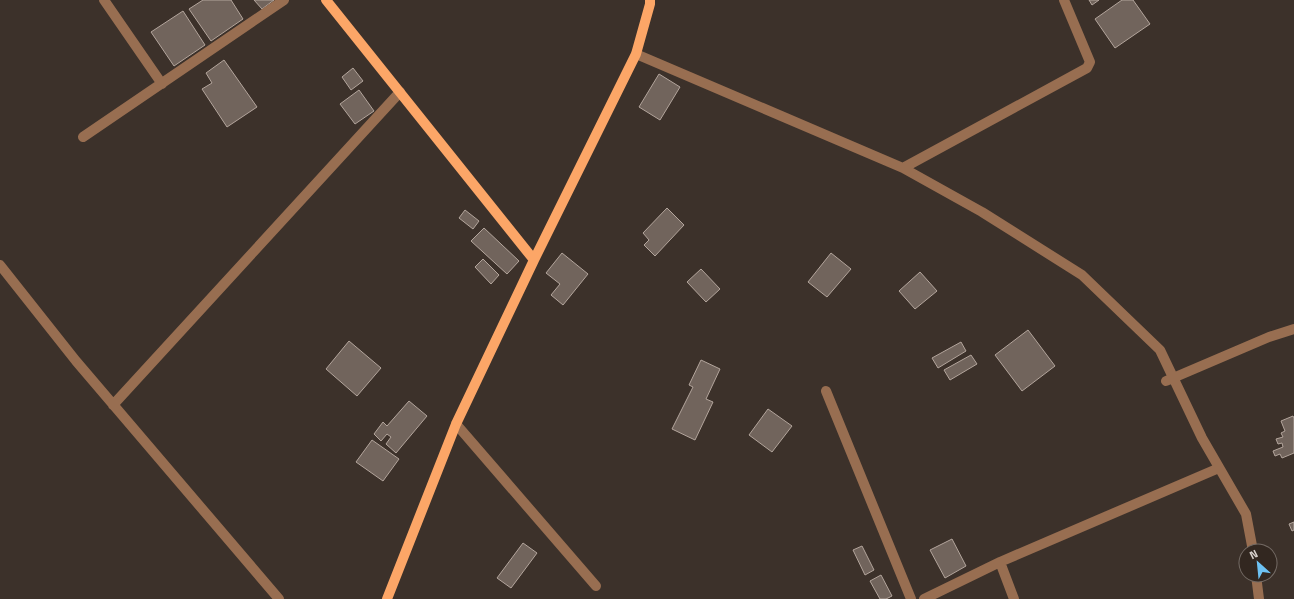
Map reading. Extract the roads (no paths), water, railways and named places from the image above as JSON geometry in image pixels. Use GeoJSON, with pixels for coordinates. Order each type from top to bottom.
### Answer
{"type":"FeatureCollection","features":[{"type":"Feature","properties":{"kind":"main road"},"geometry":{"type":"LineString","coordinates":[[326,0],[534,260]]}},
{"type":"Feature","properties":{"kind":"main road"},"geometry":{"type":"LineString","coordinates":[[387,599],[456,424],[534,260],[636,54],[650,0]]}},
{"type":"Feature","properties":{"kind":"street"},"geometry":{"type":"LineString","coordinates":[[104,0],[162,84]]}},
{"type":"Feature","properties":{"kind":"street"},"geometry":{"type":"LineString","coordinates":[[83,137],[284,0]]}},
{"type":"Feature","properties":{"kind":"street"},"geometry":{"type":"LineString","coordinates":[[903,168],[1087,68],[1090,62],[1064,0]]}},
{"type":"Feature","properties":{"kind":"street"},"geometry":{"type":"LineString","coordinates":[[636,54],[903,168],[982,212],[1082,275],[1160,350],[1169,379],[1246,514],[1251,543]]}},
{"type":"Feature","properties":{"kind":"street"},"geometry":{"type":"LineString","coordinates":[[113,404],[400,92]]}},
{"type":"Feature","properties":{"kind":"street"},"geometry":{"type":"LineString","coordinates":[[0,264],[76,361],[279,599]]}},
{"type":"Feature","properties":{"kind":"street"},"geometry":{"type":"LineString","coordinates":[[1169,379],[1269,337],[1294,329]]}},
{"type":"Feature","properties":{"kind":"street"},"geometry":{"type":"LineString","coordinates":[[826,391],[911,599]]}},
{"type":"Feature","properties":{"kind":"street"},"geometry":{"type":"LineString","coordinates":[[456,424],[596,586]]}},
{"type":"Feature","properties":{"kind":"street"},"geometry":{"type":"LineString","coordinates":[[924,599],[1000,562],[1220,468]]}},
{"type":"Feature","properties":{"kind":"street"},"geometry":{"type":"LineString","coordinates":[[1000,562],[1014,599]]}},
{"type":"Feature","properties":{"kind":"street"},"geometry":{"type":"LineString","coordinates":[[1257,583],[1259,599]]}}]}
